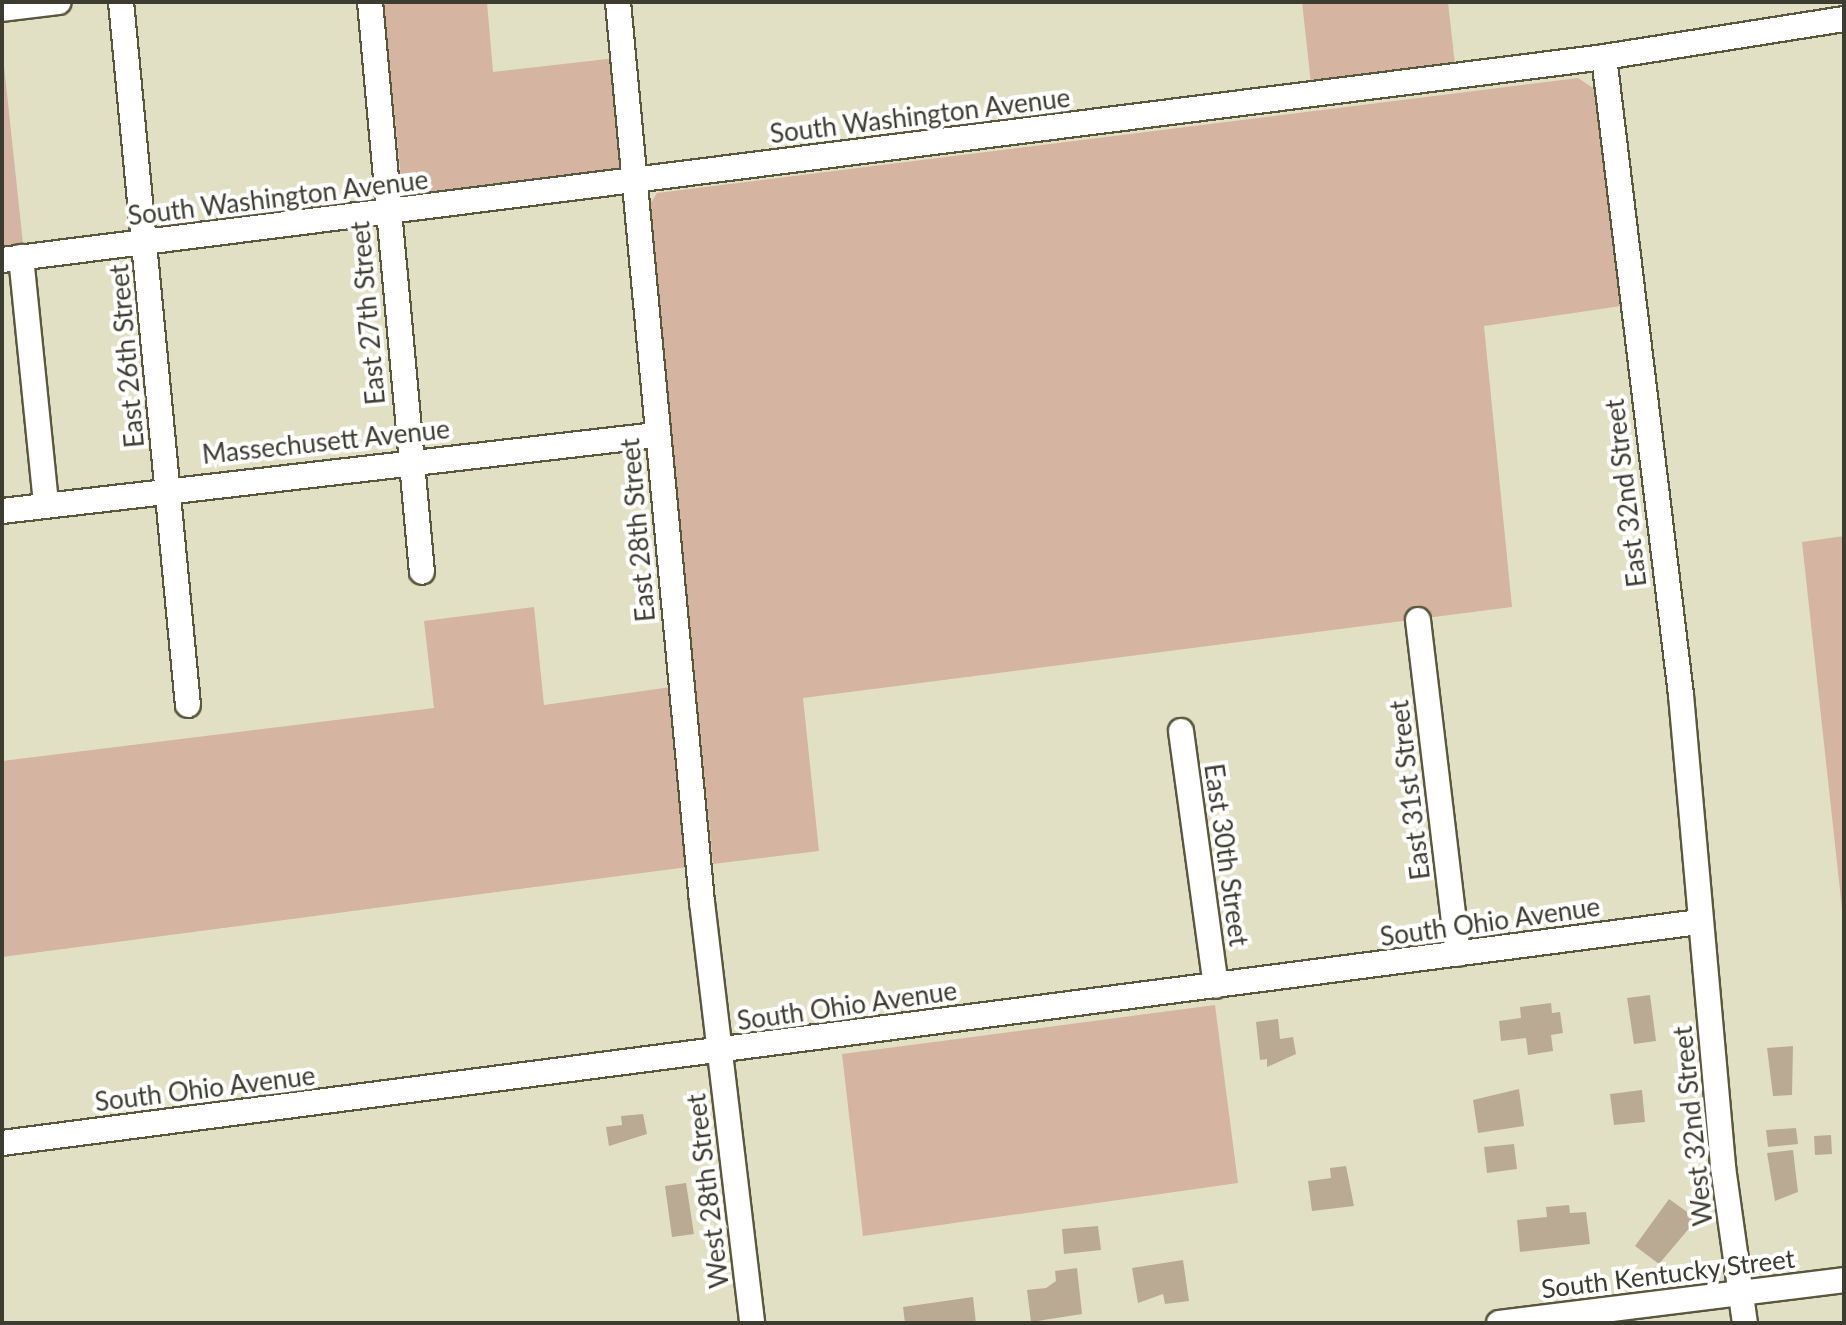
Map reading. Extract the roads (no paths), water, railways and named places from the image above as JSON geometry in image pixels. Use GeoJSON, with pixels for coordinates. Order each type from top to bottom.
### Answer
{"type":"FeatureCollection","features":[{"type":"Feature","properties":{"kind":"street"},"geometry":{"type":"LineString","coordinates":[[2,9],[59,2]]}},
{"type":"Feature","properties":{"kind":"street","name":"East 26th Street"},"geometry":{"type":"LineString","coordinates":[[121,2],[188,705]]}},
{"type":"Feature","properties":{"kind":"street","name":"East 27th Street"},"geometry":{"type":"LineString","coordinates":[[370,2],[409,461],[422,572]]}},
{"type":"Feature","properties":{"kind":"street","name":"East 28th Street"},"geometry":{"type":"LineString","coordinates":[[618,2],[656,435],[720,1052]]}},
{"type":"Feature","properties":{"kind":"street","name":"South Washington Avenue"},"geometry":{"type":"LineString","coordinates":[[12,259],[1604,57],[1844,19]]}},
{"type":"Feature","properties":{"kind":"street","name":"East 32nd Street"},"geometry":{"type":"LineString","coordinates":[[1604,57],[1681,695],[1700,922]]}},
{"type":"Feature","properties":{"kind":"street"},"geometry":{"type":"LineString","coordinates":[[12,259],[46,505]]}},
{"type":"Feature","properties":{"kind":"street","name":"Massechusett Avenue"},"geometry":{"type":"LineString","coordinates":[[2,511],[167,488],[656,435]]}},
{"type":"Feature","properties":{"kind":"street","name":"East 31st Street"},"geometry":{"type":"LineString","coordinates":[[1418,620],[1458,954]]}},
{"type":"Feature","properties":{"kind":"street","name":"East 30th Street"},"geometry":{"type":"LineString","coordinates":[[1181,731],[1216,986]]}},
{"type":"Feature","properties":{"kind":"street","name":"South Ohio Avenue"},"geometry":{"type":"LineString","coordinates":[[2,1143],[720,1052],[1700,922]]}},
{"type":"Feature","properties":{"kind":"street","name":"West 32nd Street"},"geometry":{"type":"LineString","coordinates":[[1700,922],[1745,1323]]}},
{"type":"Feature","properties":{"kind":"street","name":"West 28th Street"},"geometry":{"type":"LineString","coordinates":[[720,1052],[752,1323]]}},
{"type":"Feature","properties":{"kind":"street","name":"South Kentucky Street"},"geometry":{"type":"LineString","coordinates":[[1499,1323],[1844,1280]]}}]}
